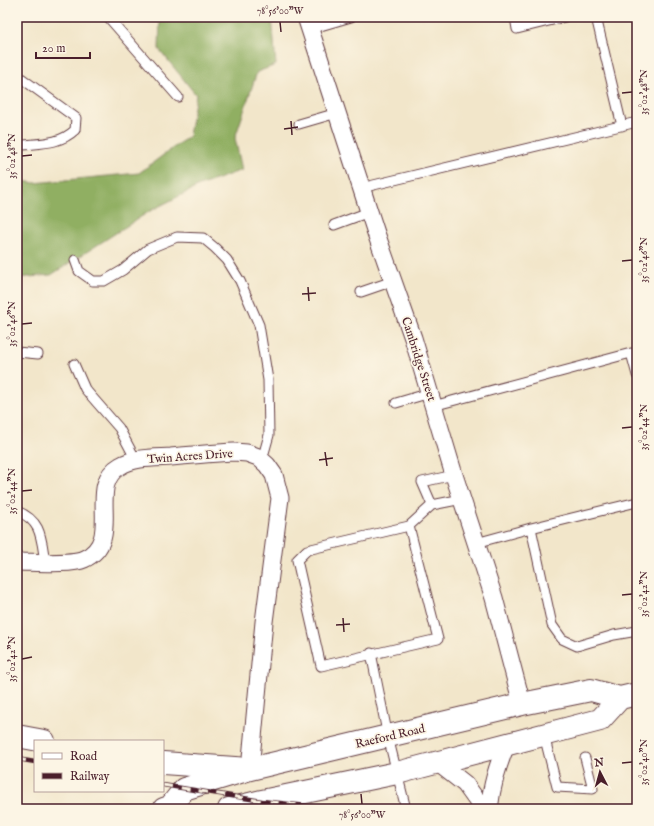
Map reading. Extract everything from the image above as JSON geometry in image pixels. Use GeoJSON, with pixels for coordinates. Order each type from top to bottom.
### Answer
{"type":"FeatureCollection","features":[{"type":"Feature","properties":{"kind":"main road","name":"Raeford Road"},"geometry":{"type":"LineString","coordinates":[[169,809],[184,788],[250,770],[522,704],[591,690],[628,696]]}},
{"type":"Feature","properties":{"kind":"main road","name":"Raeford Road"},"geometry":{"type":"LineString","coordinates":[[231,809],[262,801],[397,773],[600,720],[628,696]]}},
{"type":"Feature","properties":{"kind":"main road"},"geometry":{"type":"LineString","coordinates":[[17,736],[39,740]]}},
{"type":"Feature","properties":{"kind":"main road"},"geometry":{"type":"LineString","coordinates":[[164,763],[250,770]]}},
{"type":"Feature","properties":{"kind":"street","name":"Cambridge Street"},"geometry":{"type":"LineString","coordinates":[[308,23],[361,188],[413,338],[454,475],[494,598],[522,704]]}},
{"type":"Feature","properties":{"kind":"street","name":"Twin Acres Drive"},"geometry":{"type":"LineString","coordinates":[[17,562],[72,562],[83,559],[94,552],[101,542],[104,530],[105,485],[111,474],[120,466],[136,460],[234,452],[247,453],[262,460]]}},
{"type":"Feature","properties":{"kind":"street"},"geometry":{"type":"LineString","coordinates":[[250,770],[264,622],[280,498],[274,475],[262,460]]}},
{"type":"Feature","properties":{"kind":"street"},"geometry":{"type":"LineString","coordinates":[[489,809],[492,785],[506,745]]}},
{"type":"Feature","properties":{"kind":"street"},"geometry":{"type":"LineString","coordinates":[[437,762],[465,784],[483,809]]}},
{"type":"Feature","properties":{"kind":"lane"},"geometry":{"type":"LineString","coordinates":[[108,17],[178,97]]}},
{"type":"Feature","properties":{"kind":"lane"},"geometry":{"type":"LineString","coordinates":[[308,23],[351,17]]}},
{"type":"Feature","properties":{"kind":"lane"},"geometry":{"type":"LineString","coordinates":[[514,17],[518,29],[565,17]]}},
{"type":"Feature","properties":{"kind":"lane"},"geometry":{"type":"LineString","coordinates":[[596,17],[622,126]]}},
{"type":"Feature","properties":{"kind":"lane"},"geometry":{"type":"LineString","coordinates":[[17,75],[76,118],[75,130],[69,136],[59,141],[23,146],[17,144]]}},
{"type":"Feature","properties":{"kind":"lane"},"geometry":{"type":"LineString","coordinates":[[299,124],[337,113]]}},
{"type":"Feature","properties":{"kind":"lane"},"geometry":{"type":"LineString","coordinates":[[361,188],[637,122]]}},
{"type":"Feature","properties":{"kind":"lane"},"geometry":{"type":"LineString","coordinates":[[334,224],[369,212]]}},
{"type":"Feature","properties":{"kind":"lane"},"geometry":{"type":"LineString","coordinates":[[75,260],[79,271],[93,281],[104,281],[123,270],[148,249],[177,237],[203,238],[223,256],[240,281],[259,325],[268,380],[269,435],[262,460]]}},
{"type":"Feature","properties":{"kind":"lane"},"geometry":{"type":"LineString","coordinates":[[360,292],[393,281]]}},
{"type":"Feature","properties":{"kind":"lane"},"geometry":{"type":"LineString","coordinates":[[17,352],[38,354]]}},
{"type":"Feature","properties":{"kind":"lane"},"geometry":{"type":"LineString","coordinates":[[396,403],[432,399],[630,353],[637,375]]}},
{"type":"Feature","properties":{"kind":"lane"},"geometry":{"type":"LineString","coordinates":[[74,364],[85,389],[119,428],[136,460]]}},
{"type":"Feature","properties":{"kind":"lane"},"geometry":{"type":"LineString","coordinates":[[432,505],[422,482],[454,475]]}},
{"type":"Feature","properties":{"kind":"lane"},"geometry":{"type":"LineString","coordinates":[[409,526],[438,639],[321,666],[297,560],[307,550],[409,526],[432,505],[462,499]]}},
{"type":"Feature","properties":{"kind":"lane"},"geometry":{"type":"LineString","coordinates":[[476,543],[637,502]]}},
{"type":"Feature","properties":{"kind":"lane"},"geometry":{"type":"LineString","coordinates":[[17,511],[35,522],[41,536],[45,562]]}},
{"type":"Feature","properties":{"kind":"lane"},"geometry":{"type":"LineString","coordinates":[[531,528],[552,625],[562,639],[577,646],[614,635],[637,631]]}},
{"type":"Feature","properties":{"kind":"lane"},"geometry":{"type":"LineString","coordinates":[[371,654],[388,737],[406,809]]}},
{"type":"Feature","properties":{"kind":"lane"},"geometry":{"type":"LineString","coordinates":[[544,735],[557,787],[593,789],[585,758]]}},
{"type":"Feature","properties":{"kind":"green space"},"geometry":{"type":"Polygon","coordinates":[[[160,17],[272,17],[276,65],[257,72],[235,138],[242,170],[199,186],[150,211],[51,275],[17,278],[17,180],[34,183],[139,173],[189,136],[196,95],[159,49],[160,17]]]}},
{"type":"Feature","properties":{"kind":"railway"},"geometry":{"type":"LineString","coordinates":[[17,759],[34,762]]}},
{"type":"Feature","properties":{"kind":"railway"},"geometry":{"type":"LineString","coordinates":[[164,785],[262,801],[334,809]]}}]}
